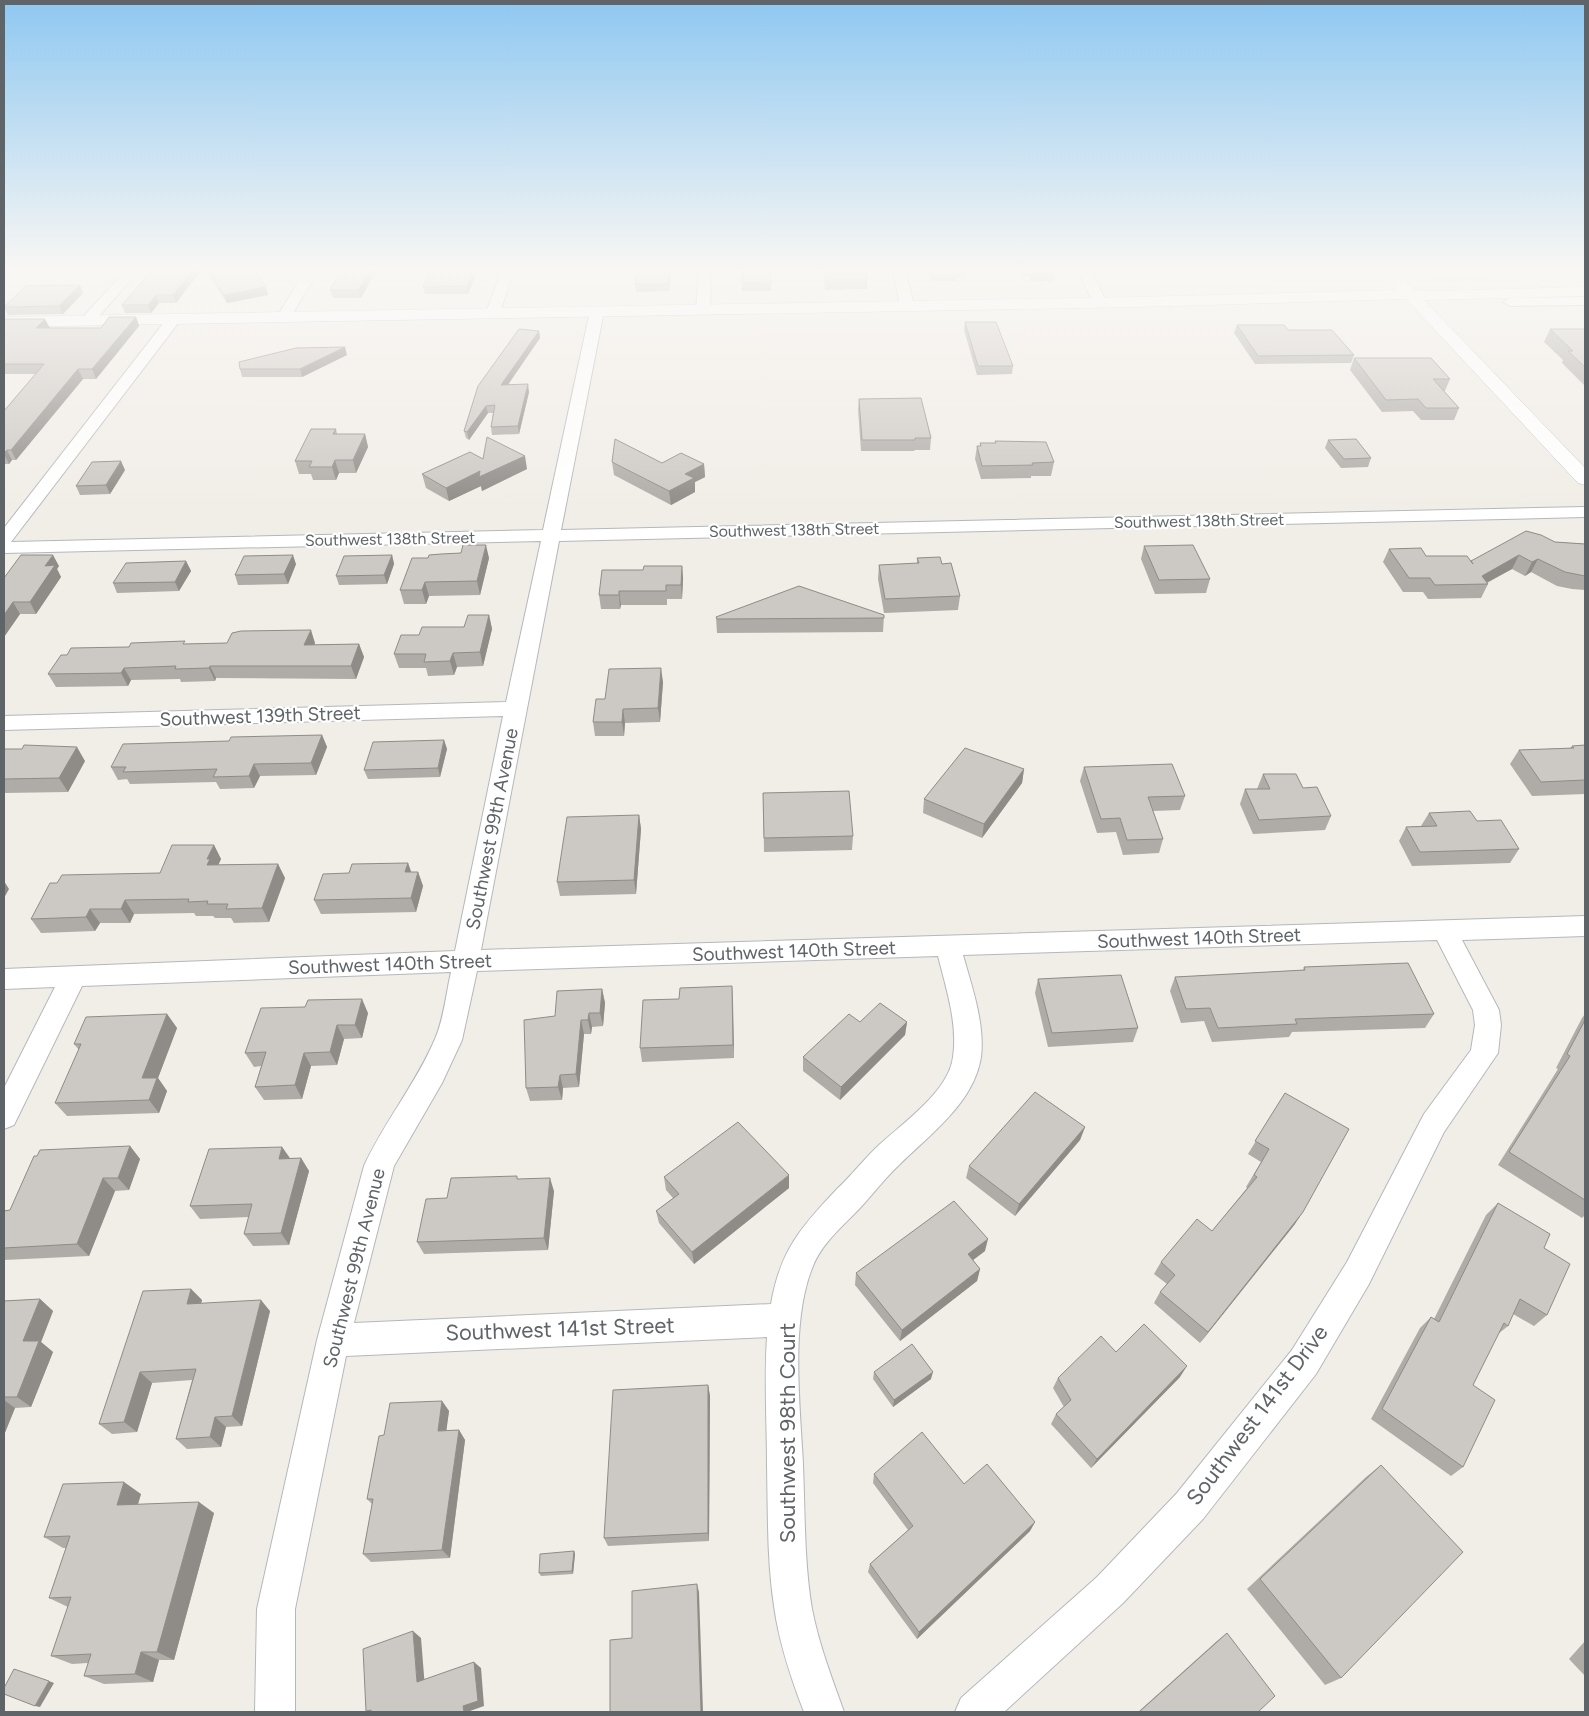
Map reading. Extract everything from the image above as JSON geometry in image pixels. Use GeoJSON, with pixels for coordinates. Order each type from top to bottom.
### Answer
{"type":"FeatureCollection","features":[{"type":"Feature","properties":{"kind":"street"},"geometry":{"type":"LineString","coordinates":[[4,540],[151,349]]}},
{"type":"Feature","properties":{"kind":"street","name":"Southwest 99th Avenue"},"geometry":{"type":"LineString","coordinates":[[276,1712],[276,1609],[333,1340],[379,1166],[386,1149],[427,1082],[448,1043],[461,993],[516,708],[589,349]]}},
{"type":"Feature","properties":{"kind":"street"},"geometry":{"type":"LineString","coordinates":[[1462,349],[1585,478]]}},
{"type":"Feature","properties":{"kind":"street","name":"Southwest 138th Street"},"geometry":{"type":"LineString","coordinates":[[4,548],[1585,512]]}},
{"type":"Feature","properties":{"kind":"street","name":"Southwest 139th Street"},"geometry":{"type":"LineString","coordinates":[[4,723],[516,708]]}},
{"type":"Feature","properties":{"kind":"street","name":"Southwest 140th Street"},"geometry":{"type":"LineString","coordinates":[[4,979],[466,960],[1585,926]]}},
{"type":"Feature","properties":{"kind":"street","name":"Southwest 141st Drive"},"geometry":{"type":"LineString","coordinates":[[975,1712],[1110,1590],[1190,1506],[1304,1362],[1358,1273],[1434,1123],[1484,1053],[1488,1025],[1486,1010],[1445,931]]}},
{"type":"Feature","properties":{"kind":"street","name":"Southwest 98th Court"},"geometry":{"type":"LineString","coordinates":[[824,1712],[804,1653],[789,1577],[782,1388],[786,1320],[792,1281],[800,1258],[812,1238],[886,1158],[929,1117],[944,1100],[964,1070],[968,1044],[963,1009],[948,946]]}},
{"type":"Feature","properties":{"kind":"street"},"geometry":{"type":"LineString","coordinates":[[4,1116],[74,976]]}},
{"type":"Feature","properties":{"kind":"street","name":"Southwest 141st Street"},"geometry":{"type":"LineString","coordinates":[[333,1340],[786,1320]]}},
{"type":"Feature","properties":{"kind":"building"},"geometry":{"type":"Polygon","coordinates":[[[4,349],[109,349],[92,369],[78,369],[11,450],[7,450],[4,453],[4,411],[44,364],[4,364],[4,349]]]}},
{"type":"Feature","properties":{"kind":"building"},"geometry":{"type":"Polygon","coordinates":[[[292,349],[341,349],[300,369],[240,369],[239,362],[292,349]]]}},
{"type":"Feature","properties":{"kind":"building"},"geometry":{"type":"Polygon","coordinates":[[[505,349],[526,349],[501,385],[528,384],[518,426],[491,427],[495,405],[486,406],[467,432],[464,431],[478,386],[505,349]]]}},
{"type":"Feature","properties":{"kind":"building"},"geometry":{"type":"Polygon","coordinates":[[[973,349],[1006,349],[1013,366],[978,366],[973,349]]]}},
{"type":"Feature","properties":{"kind":"building"},"geometry":{"type":"Polygon","coordinates":[[[1253,349],[1349,349],[1354,355],[1258,356],[1253,349]]]}},
{"type":"Feature","properties":{"kind":"building"},"geometry":{"type":"Polygon","coordinates":[[[1571,349],[1585,349],[1585,367],[1568,351],[1573,351],[1571,349]]]}},
{"type":"Feature","properties":{"kind":"building"},"geometry":{"type":"Polygon","coordinates":[[[1354,358],[1431,358],[1450,379],[1433,379],[1459,408],[1426,408],[1418,399],[1386,400],[1354,358]]]}},
{"type":"Feature","properties":{"kind":"building"},"geometry":{"type":"Polygon","coordinates":[[[921,398],[931,438],[915,438],[915,440],[862,440],[859,399],[921,398]]]}},
{"type":"Feature","properties":{"kind":"building"},"geometry":{"type":"Polygon","coordinates":[[[311,429],[336,429],[333,434],[365,434],[353,460],[335,460],[332,467],[309,467],[312,461],[295,461],[311,429]]]}},
{"type":"Feature","properties":{"kind":"building"},"geometry":{"type":"Polygon","coordinates":[[[487,437],[525,456],[479,477],[480,471],[446,488],[422,474],[470,452],[483,459],[487,437]]]}},
{"type":"Feature","properties":{"kind":"building"},"geometry":{"type":"Polygon","coordinates":[[[615,439],[662,463],[681,453],[704,464],[685,474],[694,478],[669,491],[612,462],[615,439]]]}},
{"type":"Feature","properties":{"kind":"building"},"geometry":{"type":"Polygon","coordinates":[[[1356,439],[1371,458],[1344,459],[1328,440],[1356,439]]]}},
{"type":"Feature","properties":{"kind":"building"},"geometry":{"type":"Polygon","coordinates":[[[995,441],[1046,442],[1054,462],[1032,463],[1033,465],[982,466],[977,446],[981,446],[980,443],[996,443],[995,441]]]}},
{"type":"Feature","properties":{"kind":"building"},"geometry":{"type":"Polygon","coordinates":[[[121,461],[106,485],[76,486],[92,462],[121,461]]]}},
{"type":"Feature","properties":{"kind":"building"},"geometry":{"type":"Polygon","coordinates":[[[1526,531],[1541,535],[1555,542],[1585,544],[1585,576],[1565,572],[1538,559],[1532,562],[1519,555],[1482,576],[1488,584],[1435,585],[1430,578],[1409,578],[1389,549],[1421,548],[1426,556],[1467,556],[1473,564],[1471,561],[1526,531]]]}},
{"type":"Feature","properties":{"kind":"building"},"geometry":{"type":"Polygon","coordinates":[[[463,545],[486,545],[477,581],[425,582],[422,590],[400,590],[412,558],[428,558],[429,555],[461,553],[463,545]]]}},
{"type":"Feature","properties":{"kind":"building"},"geometry":{"type":"Polygon","coordinates":[[[1193,545],[1210,579],[1159,580],[1144,546],[1193,545]]]}},
{"type":"Feature","properties":{"kind":"building"},"geometry":{"type":"Polygon","coordinates":[[[21,555],[53,555],[45,566],[55,565],[30,602],[13,602],[4,615],[4,578],[21,555]]]}},
{"type":"Feature","properties":{"kind":"building"},"geometry":{"type":"Polygon","coordinates":[[[293,555],[284,574],[235,575],[244,556],[293,555]]]}},
{"type":"Feature","properties":{"kind":"building"},"geometry":{"type":"Polygon","coordinates":[[[392,555],[384,575],[336,576],[344,556],[392,555]]]}},
{"type":"Feature","properties":{"kind":"building"},"geometry":{"type":"Polygon","coordinates":[[[940,557],[942,564],[951,563],[960,596],[885,599],[879,565],[919,563],[917,558],[940,557]]]}},
{"type":"Feature","properties":{"kind":"building"},"geometry":{"type":"Polygon","coordinates":[[[186,561],[175,582],[113,583],[126,563],[186,561]]]}},
{"type":"Feature","properties":{"kind":"building"},"geometry":{"type":"Polygon","coordinates":[[[644,566],[682,566],[681,585],[666,585],[666,591],[619,591],[619,595],[599,595],[602,570],[643,570],[644,566]]]}},
{"type":"Feature","properties":{"kind":"building"},"geometry":{"type":"Polygon","coordinates":[[[799,586],[884,615],[884,618],[717,619],[716,617],[799,586]]]}},
{"type":"Feature","properties":{"kind":"building"},"geometry":{"type":"Polygon","coordinates":[[[468,615],[489,615],[480,652],[453,653],[450,661],[424,662],[426,654],[394,654],[401,635],[419,635],[422,627],[464,627],[468,615]]]}},
{"type":"Feature","properties":{"kind":"building"},"geometry":{"type":"Polygon","coordinates":[[[311,630],[304,645],[359,644],[351,666],[210,666],[209,668],[175,669],[176,666],[124,668],[121,673],[48,674],[61,655],[67,655],[71,648],[129,647],[131,643],[185,641],[183,644],[227,643],[232,633],[241,631],[311,630]]]}},
{"type":"Feature","properties":{"kind":"building"},"geometry":{"type":"Polygon","coordinates":[[[661,668],[658,708],[623,709],[622,722],[593,722],[596,699],[605,699],[609,669],[661,668]]]}},
{"type":"Feature","properties":{"kind":"building"},"geometry":{"type":"Polygon","coordinates":[[[322,735],[311,763],[254,764],[249,776],[213,777],[217,769],[123,772],[126,767],[111,767],[123,744],[229,741],[231,737],[322,735]]]}},
{"type":"Feature","properties":{"kind":"building"},"geometry":{"type":"Polygon","coordinates":[[[444,740],[438,768],[364,770],[373,742],[444,740]]]}},
{"type":"Feature","properties":{"kind":"building"},"geometry":{"type":"Polygon","coordinates":[[[24,745],[77,747],[59,778],[4,779],[4,749],[22,749],[24,745]]]}},
{"type":"Feature","properties":{"kind":"building"},"geometry":{"type":"Polygon","coordinates":[[[1585,745],[1585,780],[1541,782],[1519,750],[1574,748],[1572,746],[1585,745]]]}},
{"type":"Feature","properties":{"kind":"building"},"geometry":{"type":"Polygon","coordinates":[[[965,748],[1024,769],[984,824],[924,799],[965,748]]]}},
{"type":"Feature","properties":{"kind":"building"},"geometry":{"type":"Polygon","coordinates":[[[1172,764],[1185,796],[1148,797],[1163,839],[1127,840],[1120,818],[1101,819],[1084,767],[1172,764]]]}},
{"type":"Feature","properties":{"kind":"building"},"geometry":{"type":"Polygon","coordinates":[[[1263,774],[1296,774],[1303,788],[1317,787],[1331,816],[1259,820],[1245,789],[1270,789],[1263,774]]]}},
{"type":"Feature","properties":{"kind":"building"},"geometry":{"type":"Polygon","coordinates":[[[849,791],[853,836],[764,838],[763,793],[849,791]]]}},
{"type":"Feature","properties":{"kind":"building"},"geometry":{"type":"Polygon","coordinates":[[[1470,811],[1477,821],[1501,820],[1519,849],[1420,852],[1406,827],[1437,826],[1429,813],[1470,811]]]}},
{"type":"Feature","properties":{"kind":"building"},"geometry":{"type":"Polygon","coordinates":[[[639,815],[634,880],[557,882],[567,817],[639,815]]]}},
{"type":"Feature","properties":{"kind":"building"},"geometry":{"type":"Polygon","coordinates":[[[172,845],[214,845],[207,859],[210,859],[207,865],[278,864],[262,908],[226,909],[228,904],[207,904],[208,901],[188,902],[189,899],[125,900],[121,909],[90,909],[86,917],[31,919],[50,883],[57,883],[62,875],[160,873],[172,845]]]}},
{"type":"Feature","properties":{"kind":"building"},"geometry":{"type":"Polygon","coordinates":[[[408,863],[405,872],[418,872],[411,898],[314,900],[323,874],[349,873],[352,864],[408,863]]]}},
{"type":"Feature","properties":{"kind":"building"},"geometry":{"type":"Polygon","coordinates":[[[1408,963],[1434,1014],[1295,1019],[1297,1024],[1218,1028],[1210,1008],[1186,1009],[1175,977],[1305,970],[1304,967],[1408,963]]]}},
{"type":"Feature","properties":{"kind":"building"},"geometry":{"type":"Polygon","coordinates":[[[1121,975],[1138,1028],[1052,1033],[1038,979],[1121,975]]]}},
{"type":"Feature","properties":{"kind":"building"},"geometry":{"type":"Polygon","coordinates":[[[732,986],[733,1045],[640,1048],[643,1000],[679,999],[680,988],[732,986]]]}},
{"type":"Feature","properties":{"kind":"building"},"geometry":{"type":"Polygon","coordinates":[[[602,989],[600,1013],[589,1013],[588,1020],[581,1020],[576,1074],[560,1075],[558,1087],[526,1088],[524,1020],[555,1016],[557,991],[602,989]]]}},
{"type":"Feature","properties":{"kind":"building"},"geometry":{"type":"Polygon","coordinates":[[[362,999],[355,1025],[337,1025],[330,1052],[304,1053],[295,1085],[255,1087],[266,1052],[245,1053],[261,1008],[305,1007],[308,1000],[362,999]]]}},
{"type":"Feature","properties":{"kind":"building"},"geometry":{"type":"Polygon","coordinates":[[[880,1003],[907,1022],[841,1087],[803,1057],[849,1014],[860,1022],[880,1003]]]}},
{"type":"Feature","properties":{"kind":"building"},"geometry":{"type":"Polygon","coordinates":[[[167,1014],[142,1078],[157,1078],[149,1100],[55,1103],[81,1044],[74,1044],[86,1017],[167,1014]]]}},
{"type":"Feature","properties":{"kind":"building"},"geometry":{"type":"Polygon","coordinates":[[[1585,1020],[1585,1200],[1509,1152],[1570,1056],[1567,1054],[1585,1020]]]}},
{"type":"Feature","properties":{"kind":"building"},"geometry":{"type":"Polygon","coordinates":[[[1035,1092],[1085,1127],[1019,1204],[969,1166],[1035,1092]]]}},
{"type":"Feature","properties":{"kind":"building"},"geometry":{"type":"Polygon","coordinates":[[[1285,1093],[1349,1129],[1303,1212],[1208,1332],[1160,1292],[1175,1275],[1161,1262],[1197,1219],[1212,1231],[1257,1177],[1254,1175],[1269,1149],[1255,1141],[1285,1093]]]}},
{"type":"Feature","properties":{"kind":"building"},"geometry":{"type":"Polygon","coordinates":[[[738,1122],[789,1175],[692,1252],[656,1211],[679,1194],[664,1177],[738,1122]]]}},
{"type":"Feature","properties":{"kind":"building"},"geometry":{"type":"Polygon","coordinates":[[[130,1146],[118,1178],[103,1178],[77,1244],[4,1248],[4,1211],[10,1210],[34,1156],[37,1156],[40,1150],[130,1146]]]}},
{"type":"Feature","properties":{"kind":"building"},"geometry":{"type":"Polygon","coordinates":[[[282,1147],[279,1159],[301,1158],[281,1233],[244,1234],[252,1204],[190,1206],[209,1149],[282,1147]]]}},
{"type":"Feature","properties":{"kind":"building"},"geometry":{"type":"Polygon","coordinates":[[[517,1176],[517,1179],[550,1178],[544,1238],[417,1242],[426,1199],[447,1198],[451,1178],[517,1176]]]}},
{"type":"Feature","properties":{"kind":"building"},"geometry":{"type":"Polygon","coordinates":[[[954,1201],[988,1239],[968,1254],[980,1269],[902,1330],[856,1273],[954,1201]]]}},
{"type":"Feature","properties":{"kind":"building"},"geometry":{"type":"Polygon","coordinates":[[[1498,1203],[1550,1234],[1544,1248],[1570,1264],[1547,1315],[1520,1299],[1508,1326],[1504,1323],[1473,1385],[1495,1400],[1463,1467],[1382,1409],[1431,1317],[1439,1322],[1498,1203]]]}},
{"type":"Feature","properties":{"kind":"building"},"geometry":{"type":"Polygon","coordinates":[[[191,1289],[187,1304],[261,1300],[232,1416],[215,1417],[210,1437],[176,1439],[196,1369],[140,1372],[124,1422],[99,1424],[143,1291],[191,1289]]]}},
{"type":"Feature","properties":{"kind":"building"},"geometry":{"type":"Polygon","coordinates":[[[40,1299],[23,1341],[39,1341],[17,1397],[4,1397],[4,1301],[40,1299]]]}},
{"type":"Feature","properties":{"kind":"building"},"geometry":{"type":"Polygon","coordinates":[[[1144,1324],[1187,1366],[1097,1459],[1056,1414],[1071,1400],[1058,1378],[1101,1336],[1116,1352],[1144,1324]]]}},
{"type":"Feature","properties":{"kind":"building"},"geometry":{"type":"Polygon","coordinates":[[[912,1344],[933,1372],[894,1400],[874,1372],[912,1344]]]}},
{"type":"Feature","properties":{"kind":"building"},"geometry":{"type":"Polygon","coordinates":[[[708,1385],[708,1533],[604,1538],[613,1390],[708,1385]]]}},
{"type":"Feature","properties":{"kind":"building"},"geometry":{"type":"Polygon","coordinates":[[[442,1401],[438,1431],[459,1430],[442,1550],[363,1554],[373,1499],[367,1499],[379,1436],[384,1435],[390,1403],[442,1401]]]}},
{"type":"Feature","properties":{"kind":"building"},"geometry":{"type":"Polygon","coordinates":[[[922,1432],[964,1484],[987,1464],[1035,1522],[919,1632],[870,1564],[913,1526],[874,1474],[922,1432]]]}},
{"type":"Feature","properties":{"kind":"building"},"geometry":{"type":"Polygon","coordinates":[[[1381,1465],[1463,1552],[1341,1678],[1260,1579],[1381,1465]]]}},
{"type":"Feature","properties":{"kind":"building"},"geometry":{"type":"Polygon","coordinates":[[[124,1482],[117,1505],[199,1502],[157,1652],[141,1652],[135,1674],[84,1676],[91,1654],[51,1656],[71,1597],[49,1598],[70,1536],[44,1537],[63,1484],[124,1482]]]}},
{"type":"Feature","properties":{"kind":"building"},"geometry":{"type":"Polygon","coordinates":[[[574,1551],[572,1571],[539,1573],[540,1554],[574,1551]]]}},
{"type":"Feature","properties":{"kind":"building"},"geometry":{"type":"Polygon","coordinates":[[[697,1584],[701,1712],[610,1712],[610,1640],[632,1638],[632,1591],[697,1584]]]}},
{"type":"Feature","properties":{"kind":"building"},"geometry":{"type":"Polygon","coordinates":[[[413,1631],[417,1682],[474,1662],[478,1701],[463,1706],[464,1712],[366,1711],[363,1649],[413,1631]]]}},
{"type":"Feature","properties":{"kind":"building"},"geometry":{"type":"Polygon","coordinates":[[[1227,1633],[1275,1696],[1258,1712],[1139,1712],[1227,1633]]]}},
{"type":"Feature","properties":{"kind":"building"},"geometry":{"type":"Polygon","coordinates":[[[14,1669],[49,1681],[35,1706],[4,1694],[4,1688],[14,1669]]]}}]}
